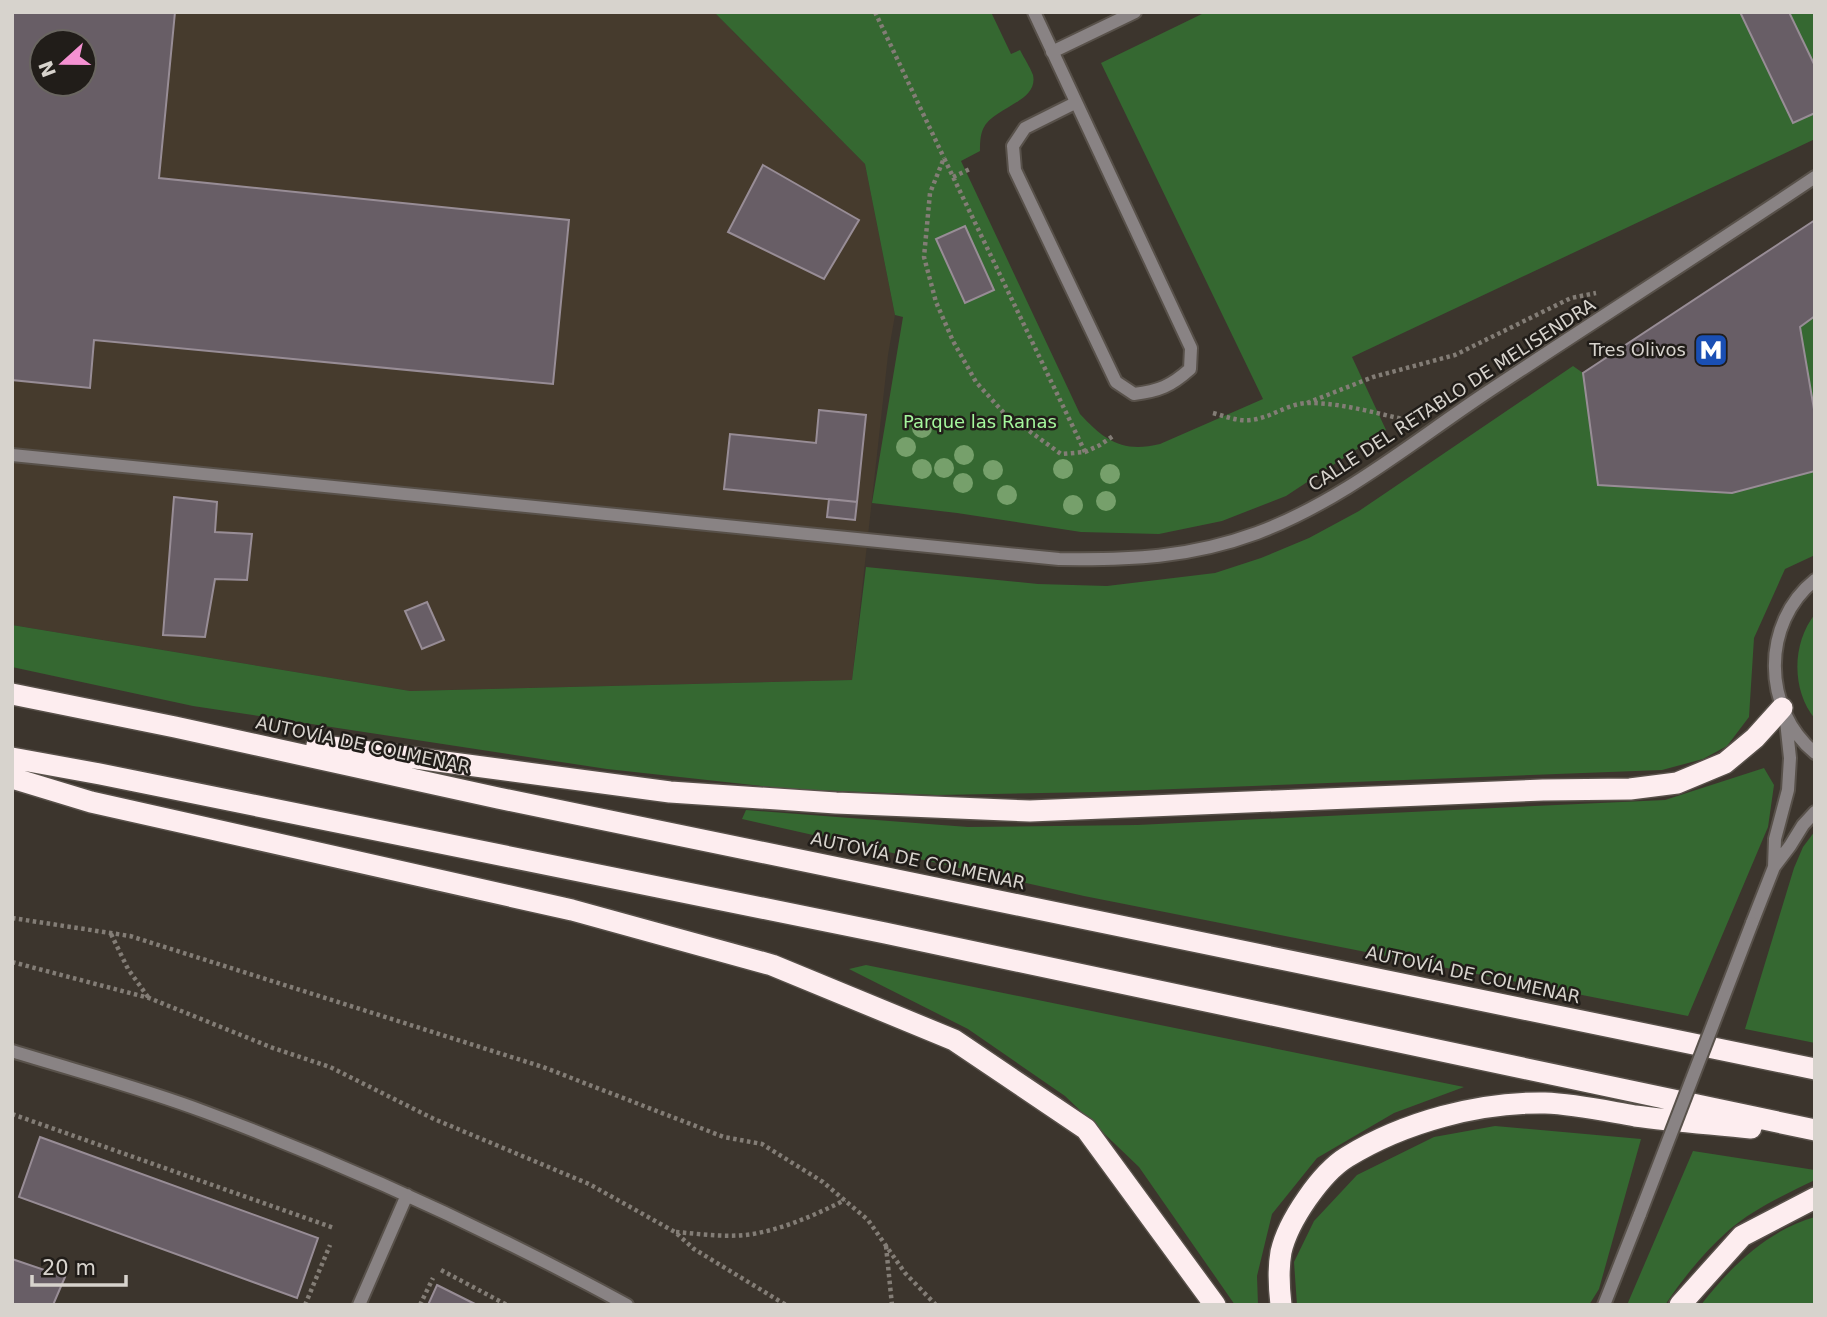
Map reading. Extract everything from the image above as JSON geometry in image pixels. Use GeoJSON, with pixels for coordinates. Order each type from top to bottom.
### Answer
{"type":"FeatureCollection","features":[{"type":"Feature","properties":{"kind":"highway","name":"AUTOVÍA DE COLMENAR"},"geometry":{"type":"LineString","coordinates":[[12,694],[498,798],[1815,1069]]}},
{"type":"Feature","properties":{"kind":"highway"},"geometry":{"type":"LineString","coordinates":[[176,727],[670,792],[836,803],[1030,811],[1543,790],[1630,789],[1677,783],[1725,763],[1784,714]]}},
{"type":"Feature","properties":{"kind":"highway"},"geometry":{"type":"LineString","coordinates":[[12,758],[114,776],[871,930],[1815,1132]]}},
{"type":"Feature","properties":{"kind":"highway"},"geometry":{"type":"LineString","coordinates":[[12,778],[91,802],[572,910],[772,965],[954,1040],[1086,1129],[1215,1305]]}},
{"type":"Feature","properties":{"kind":"highway"},"geometry":{"type":"LineString","coordinates":[[1280,1305],[1282,1251],[1296,1216],[1318,1185],[1345,1158],[1390,1135],[1459,1111],[1506,1104],[1547,1103],[1641,1116],[1815,1132]]}},
{"type":"Feature","properties":{"kind":"highway"},"geometry":{"type":"LineString","coordinates":[[1680,1305],[1741,1236],[1815,1198]]}},
{"type":"Feature","properties":{"kind":"street"},"geometry":{"type":"LineString","coordinates":[[1034,12],[1191,348],[1190,369],[1175,382],[1157,391],[1134,394],[1116,383],[1015,170],[1013,146],[1025,128],[1075,103]]}},
{"type":"Feature","properties":{"kind":"street"},"geometry":{"type":"LineString","coordinates":[[1052,52],[1135,12]]}},
{"type":"Feature","properties":{"kind":"street","name":"CALLE DEL RETABLO DE MELISENDRA"},"geometry":{"type":"LineString","coordinates":[[12,455],[1059,559],[1124,560],[1186,552],[1257,533],[1342,491],[1815,177]]}},
{"type":"Feature","properties":{"kind":"street"},"geometry":{"type":"LineString","coordinates":[[1774,867],[1775,839],[1788,790],[1790,758],[1784,714],[1774,676],[1776,645],[1786,614],[1804,588],[1815,580]]}},
{"type":"Feature","properties":{"kind":"street"},"geometry":{"type":"LineString","coordinates":[[1784,714],[1815,753]]}},
{"type":"Feature","properties":{"kind":"street"},"geometry":{"type":"LineString","coordinates":[[1604,1305],[1774,867],[1802,825],[1815,813]]}},
{"type":"Feature","properties":{"kind":"street"},"geometry":{"type":"LineString","coordinates":[[12,1051],[205,1111],[407,1195],[627,1305]]}},
{"type":"Feature","properties":{"kind":"street"},"geometry":{"type":"LineString","coordinates":[[359,1305],[407,1195]]}},
{"type":"Feature","properties":{"kind":"path"},"geometry":{"type":"LineString","coordinates":[[874,12],[1085,452]]}},
{"type":"Feature","properties":{"kind":"path"},"geometry":{"type":"LineString","coordinates":[[944,158],[930,193],[924,257],[936,302],[953,341],[976,382],[1003,412],[1061,454],[1085,452],[1113,436]]}},
{"type":"Feature","properties":{"kind":"path"},"geometry":{"type":"LineString","coordinates":[[953,177],[970,169]]}},
{"type":"Feature","properties":{"kind":"path"},"geometry":{"type":"LineString","coordinates":[[1213,413],[1239,420],[1257,419],[1373,377],[1455,355],[1571,299],[1587,293],[1604,293]]}},
{"type":"Feature","properties":{"kind":"path"},"geometry":{"type":"LineString","coordinates":[[1307,403],[1343,406],[1411,421]]}},
{"type":"Feature","properties":{"kind":"path"},"geometry":{"type":"LineString","coordinates":[[12,918],[130,936],[531,1063],[724,1137],[762,1144],[823,1182],[868,1220],[905,1273],[936,1305]]}},
{"type":"Feature","properties":{"kind":"path"},"geometry":{"type":"LineString","coordinates":[[111,934],[128,969],[149,998]]}},
{"type":"Feature","properties":{"kind":"path"},"geometry":{"type":"LineString","coordinates":[[12,962],[149,998],[273,1048],[330,1067],[434,1119],[589,1184],[675,1232],[694,1249],[786,1305]]}},
{"type":"Feature","properties":{"kind":"path"},"geometry":{"type":"LineString","coordinates":[[12,1114],[334,1228]]}},
{"type":"Feature","properties":{"kind":"path"},"geometry":{"type":"LineString","coordinates":[[675,1232],[714,1236],[751,1234],[800,1222],[845,1200]]}},
{"type":"Feature","properties":{"kind":"path"},"geometry":{"type":"LineString","coordinates":[[305,1305],[330,1245]]}},
{"type":"Feature","properties":{"kind":"path"},"geometry":{"type":"LineString","coordinates":[[887,1246],[892,1305]]}},
{"type":"Feature","properties":{"kind":"path"},"geometry":{"type":"LineString","coordinates":[[441,1270],[506,1305]]}},
{"type":"Feature","properties":{"kind":"path"},"geometry":{"type":"LineString","coordinates":[[420,1305],[433,1278]]}},
{"type":"Feature","properties":{"kind":"shaded area"},"geometry":{"type":"Polygon","coordinates":[[[12,12],[714,12],[865,164],[895,315],[888,355],[852,680],[410,691],[12,625],[12,12]]]}},
{"type":"Feature","properties":{"kind":"green space","name":"Parque las Ranas"},"geometry":{"type":"Polygon","coordinates":[[[714,12],[991,12],[1011,54],[1020,50],[1033,75],[1033,84],[1022,98],[988,121],[982,132],[980,151],[961,161],[1080,414],[1107,438],[1125,446],[1160,444],[1263,399],[1101,63],[1206,12],[1815,12],[1815,139],[1352,357],[1386,430],[1286,496],[1222,521],[1159,534],[1081,532],[872,503],[903,317],[895,315],[865,164],[714,12]]]}},
{"type":"Feature","properties":{"kind":"green space"},"geometry":{"type":"Polygon","coordinates":[[[1815,316],[1815,415],[1800,327],[1815,316]]]}},
{"type":"Feature","properties":{"kind":"green space"},"geometry":{"type":"Polygon","coordinates":[[[1573,366],[1583,373],[1598,485],[1732,493],[1815,471],[1815,555],[1785,569],[1754,638],[1749,717],[1727,746],[1703,759],[1662,770],[1096,792],[937,795],[790,789],[607,769],[193,706],[12,667],[12,625],[410,691],[852,680],[866,567],[1038,584],[1107,586],[1215,573],[1309,538],[1359,511],[1573,366]]]}},
{"type":"Feature","properties":{"kind":"green space"},"geometry":{"type":"Polygon","coordinates":[[[1815,614],[1815,719],[1802,694],[1797,666],[1802,639],[1815,614]]]}},
{"type":"Feature","properties":{"kind":"green space"},"geometry":{"type":"Polygon","coordinates":[[[1764,768],[1774,785],[1768,827],[1688,1016],[1084,896],[742,819],[746,810],[968,827],[1137,825],[1665,800],[1764,768]]]}},
{"type":"Feature","properties":{"kind":"green space"},"geometry":{"type":"Polygon","coordinates":[[[1815,831],[1815,1043],[1745,1029],[1794,868],[1803,847],[1815,831]]]}},
{"type":"Feature","properties":{"kind":"green space"},"geometry":{"type":"Polygon","coordinates":[[[866,965],[1464,1087],[1394,1113],[1317,1158],[1272,1214],[1257,1276],[1258,1305],[1235,1305],[1139,1167],[1065,1096],[968,1029],[849,969],[866,965]]]}},
{"type":"Feature","properties":{"kind":"green space"},"geometry":{"type":"Polygon","coordinates":[[[1495,1126],[1641,1139],[1599,1289],[1589,1305],[1297,1305],[1294,1262],[1314,1221],[1357,1175],[1434,1137],[1495,1126]]]}},
{"type":"Feature","properties":{"kind":"green space"},"geometry":{"type":"Polygon","coordinates":[[[1693,1151],[1815,1170],[1815,1180],[1781,1196],[1738,1222],[1695,1265],[1665,1305],[1627,1305],[1693,1151]]]}},
{"type":"Feature","properties":{"kind":"green space"},"geometry":{"type":"Polygon","coordinates":[[[1815,1217],[1815,1305],[1701,1305],[1724,1277],[1751,1252],[1781,1231],[1815,1217]]]}},
{"type":"Feature","properties":{"kind":"building"},"geometry":{"type":"Polygon","coordinates":[[[12,12],[175,12],[159,178],[569,220],[553,384],[94,340],[90,388],[12,380],[12,12]]]}},
{"type":"Feature","properties":{"kind":"building"},"geometry":{"type":"Polygon","coordinates":[[[1740,12],[1789,12],[1815,66],[1815,113],[1793,123],[1740,12]]]}},
{"type":"Feature","properties":{"kind":"building"},"geometry":{"type":"Polygon","coordinates":[[[763,165],[859,220],[824,279],[728,232],[763,165]]]}},
{"type":"Feature","properties":{"kind":"building","name":"Tres Olivos"},"geometry":{"type":"Polygon","coordinates":[[[1815,220],[1815,316],[1800,327],[1815,415],[1815,471],[1732,493],[1598,485],[1583,373],[1815,220]]]}},
{"type":"Feature","properties":{"kind":"building"},"geometry":{"type":"Polygon","coordinates":[[[965,226],[994,290],[965,303],[936,239],[965,226]]]}},
{"type":"Feature","properties":{"kind":"building"},"geometry":{"type":"Polygon","coordinates":[[[819,410],[866,415],[857,502],[724,489],[730,434],[816,443],[819,410]]]}},
{"type":"Feature","properties":{"kind":"building"},"geometry":{"type":"Polygon","coordinates":[[[174,497],[217,502],[215,532],[252,534],[247,580],[215,579],[205,637],[163,635],[174,497]]]}},
{"type":"Feature","properties":{"kind":"building"},"geometry":{"type":"Polygon","coordinates":[[[829,499],[857,502],[855,520],[827,517],[829,499]]]}},
{"type":"Feature","properties":{"kind":"building"},"geometry":{"type":"Polygon","coordinates":[[[427,602],[444,640],[422,649],[405,611],[427,602]]]}},
{"type":"Feature","properties":{"kind":"building"},"geometry":{"type":"Polygon","coordinates":[[[40,1137],[318,1238],[297,1298],[19,1197],[40,1137]]]}},
{"type":"Feature","properties":{"kind":"building"},"geometry":{"type":"Polygon","coordinates":[[[12,1259],[65,1277],[53,1305],[12,1305],[12,1259]]]}},
{"type":"Feature","properties":{"kind":"building"},"geometry":{"type":"Polygon","coordinates":[[[437,1285],[477,1305],[428,1305],[437,1285]]]}},
{"type":"Feature","properties":{"kind":"place","name":"Tres Olivos"},"geometry":{"type":"Point","coordinates":[1711,350]}}]}
